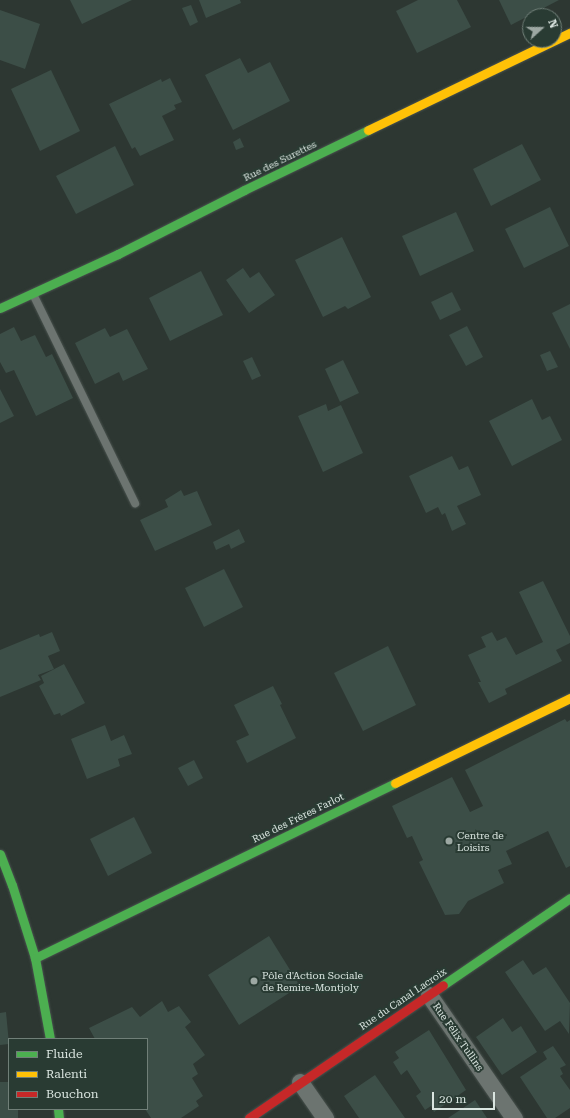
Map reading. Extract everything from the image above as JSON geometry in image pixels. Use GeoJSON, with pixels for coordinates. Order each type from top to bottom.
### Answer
{"type":"FeatureCollection","features":[{"type":"Feature","properties":{"kind":"street","name":"Rue des Surettes"},"geometry":{"type":"LineString","coordinates":[[0,308],[33,294],[570,33]]}},
{"type":"Feature","properties":{"kind":"street","name":"Rue des Frères Farlot"},"geometry":{"type":"LineString","coordinates":[[35,958],[570,698]]}},
{"type":"Feature","properties":{"kind":"street"},"geometry":{"type":"LineString","coordinates":[[0,854],[12,885],[35,958],[50,1038]]}},
{"type":"Feature","properties":{"kind":"street","name":"Rue du Canal Lacroix"},"geometry":{"type":"LineString","coordinates":[[249,1118],[570,898]]}},
{"type":"Feature","properties":{"kind":"street","name":"Rue Félix Tullins"},"geometry":{"type":"LineString","coordinates":[[429,995],[514,1118]]}},
{"type":"Feature","properties":{"kind":"street"},"geometry":{"type":"LineString","coordinates":[[300,1082],[325,1118]]}},
{"type":"Feature","properties":{"kind":"lane"},"geometry":{"type":"LineString","coordinates":[[33,294],[135,503]]}},
{"type":"Feature","properties":{"kind":"building"},"geometry":{"type":"Polygon","coordinates":[[[70,0],[132,0],[82,24],[70,0]]]}},
{"type":"Feature","properties":{"kind":"building"},"geometry":{"type":"Polygon","coordinates":[[[199,0],[240,0],[241,3],[206,18],[199,0]]]}},
{"type":"Feature","properties":{"kind":"building"},"geometry":{"type":"Polygon","coordinates":[[[418,0],[457,0],[471,27],[417,53],[396,11],[418,0]]]}},
{"type":"Feature","properties":{"kind":"building"},"geometry":{"type":"Polygon","coordinates":[[[499,0],[559,0],[544,8],[522,8],[522,19],[511,25],[499,0]]]}},
{"type":"Feature","properties":{"kind":"building"},"geometry":{"type":"Polygon","coordinates":[[[191,5],[198,22],[190,26],[182,8],[191,5]]]}},
{"type":"Feature","properties":{"kind":"building"},"geometry":{"type":"Polygon","coordinates":[[[0,10],[40,24],[25,69],[0,60],[0,10]]]}},
{"type":"Feature","properties":{"kind":"building"},"geometry":{"type":"Polygon","coordinates":[[[240,58],[248,73],[270,62],[290,101],[233,130],[205,75],[240,58]]]}},
{"type":"Feature","properties":{"kind":"building"},"geometry":{"type":"Polygon","coordinates":[[[51,70],[80,131],[40,151],[11,89],[51,70]]]}},
{"type":"Feature","properties":{"kind":"building"},"geometry":{"type":"Polygon","coordinates":[[[170,78],[182,102],[174,105],[176,109],[162,116],[174,140],[140,156],[135,147],[132,149],[109,104],[161,79],[162,82],[170,78]]]}},
{"type":"Feature","properties":{"kind":"building"},"geometry":{"type":"Polygon","coordinates":[[[240,138],[244,147],[236,150],[233,142],[240,138]]]}},
{"type":"Feature","properties":{"kind":"building"},"geometry":{"type":"Polygon","coordinates":[[[522,144],[541,180],[491,206],[473,169],[522,144]]]}},
{"type":"Feature","properties":{"kind":"building"},"geometry":{"type":"Polygon","coordinates":[[[115,146],[134,185],[76,214],[56,176],[115,146]]]}},
{"type":"Feature","properties":{"kind":"building"},"geometry":{"type":"Polygon","coordinates":[[[550,207],[569,246],[524,268],[505,229],[550,207]]]}},
{"type":"Feature","properties":{"kind":"building"},"geometry":{"type":"Polygon","coordinates":[[[456,212],[474,251],[420,276],[402,236],[456,212]]]}},
{"type":"Feature","properties":{"kind":"building"},"geometry":{"type":"Polygon","coordinates":[[[342,237],[371,297],[348,309],[345,306],[323,317],[295,260],[342,237]]]}},
{"type":"Feature","properties":{"kind":"building"},"geometry":{"type":"Polygon","coordinates":[[[243,268],[250,278],[259,272],[275,295],[249,313],[226,280],[243,268]]]}},
{"type":"Feature","properties":{"kind":"building"},"geometry":{"type":"Polygon","coordinates":[[[201,271],[223,315],[170,341],[149,298],[201,271]]]}},
{"type":"Feature","properties":{"kind":"building"},"geometry":{"type":"Polygon","coordinates":[[[452,292],[461,310],[440,320],[431,302],[452,292]]]}},
{"type":"Feature","properties":{"kind":"building"},"geometry":{"type":"Polygon","coordinates":[[[570,304],[570,349],[552,313],[570,304]]]}},
{"type":"Feature","properties":{"kind":"building"},"geometry":{"type":"Polygon","coordinates":[[[467,326],[483,357],[466,366],[449,335],[467,326]]]}},
{"type":"Feature","properties":{"kind":"building"},"geometry":{"type":"Polygon","coordinates":[[[14,327],[21,341],[35,335],[46,357],[52,354],[73,398],[36,416],[14,370],[6,373],[0,362],[0,334],[14,327]]]}},
{"type":"Feature","properties":{"kind":"building"},"geometry":{"type":"Polygon","coordinates":[[[105,328],[110,337],[127,329],[148,369],[123,381],[119,372],[95,384],[75,343],[105,328]]]}},
{"type":"Feature","properties":{"kind":"building"},"geometry":{"type":"Polygon","coordinates":[[[550,351],[558,367],[547,371],[540,355],[550,351]]]}},
{"type":"Feature","properties":{"kind":"building"},"geometry":{"type":"Polygon","coordinates":[[[252,357],[261,376],[252,380],[243,361],[252,357]]]}},
{"type":"Feature","properties":{"kind":"building"},"geometry":{"type":"Polygon","coordinates":[[[343,360],[359,393],[340,402],[325,369],[343,360]]]}},
{"type":"Feature","properties":{"kind":"building"},"geometry":{"type":"Polygon","coordinates":[[[0,389],[14,416],[0,423],[0,389]]]}},
{"type":"Feature","properties":{"kind":"building"},"geometry":{"type":"Polygon","coordinates":[[[532,399],[542,420],[550,416],[562,440],[512,466],[489,421],[532,399]]]}},
{"type":"Feature","properties":{"kind":"building"},"geometry":{"type":"Polygon","coordinates":[[[326,404],[328,411],[341,405],[363,453],[323,472],[298,416],[326,404]]]}},
{"type":"Feature","properties":{"kind":"building"},"geometry":{"type":"Polygon","coordinates":[[[452,456],[459,470],[468,466],[481,495],[457,506],[466,524],[452,531],[445,513],[442,515],[438,507],[426,513],[409,476],[452,456]]]}},
{"type":"Feature","properties":{"kind":"building"},"geometry":{"type":"Polygon","coordinates":[[[181,490],[184,496],[197,491],[212,525],[155,551],[140,520],[168,507],[165,500],[181,490]]]}},
{"type":"Feature","properties":{"kind":"building"},"geometry":{"type":"Polygon","coordinates":[[[239,529],[245,542],[231,549],[229,544],[216,550],[213,542],[239,529]]]}},
{"type":"Feature","properties":{"kind":"building"},"geometry":{"type":"Polygon","coordinates":[[[224,569],[243,607],[204,627],[185,588],[224,569]]]}},
{"type":"Feature","properties":{"kind":"building"},"geometry":{"type":"Polygon","coordinates":[[[543,581],[570,636],[570,643],[556,650],[562,661],[505,689],[507,694],[489,703],[478,682],[481,682],[468,655],[486,647],[481,637],[492,632],[497,641],[506,637],[516,655],[543,642],[519,592],[543,581]]]}},
{"type":"Feature","properties":{"kind":"building"},"geometry":{"type":"Polygon","coordinates":[[[52,632],[60,651],[48,656],[54,669],[38,675],[41,680],[0,697],[0,650],[39,634],[40,637],[52,632]]]}},
{"type":"Feature","properties":{"kind":"building"},"geometry":{"type":"Polygon","coordinates":[[[388,646],[416,705],[363,731],[334,673],[388,646]]]}},
{"type":"Feature","properties":{"kind":"building"},"geometry":{"type":"Polygon","coordinates":[[[64,664],[85,703],[61,716],[60,713],[54,715],[39,686],[44,683],[41,676],[64,664]]]}},
{"type":"Feature","properties":{"kind":"building"},"geometry":{"type":"Polygon","coordinates":[[[273,686],[282,704],[280,705],[296,738],[247,763],[236,741],[249,735],[234,705],[273,686]]]}},
{"type":"Feature","properties":{"kind":"building"},"geometry":{"type":"Polygon","coordinates":[[[565,719],[567,722],[570,720],[570,866],[566,868],[548,831],[506,851],[512,864],[498,870],[504,883],[468,901],[459,914],[445,915],[419,862],[423,860],[412,836],[407,838],[392,806],[452,777],[470,812],[483,806],[465,770],[565,719]]]}},
{"type":"Feature","properties":{"kind":"building"},"geometry":{"type":"Polygon","coordinates":[[[105,725],[111,741],[124,735],[132,754],[118,759],[120,766],[87,779],[71,739],[105,725]]]}},
{"type":"Feature","properties":{"kind":"building"},"geometry":{"type":"Polygon","coordinates":[[[194,760],[203,778],[188,786],[178,768],[194,760]]]}},
{"type":"Feature","properties":{"kind":"building"},"geometry":{"type":"Polygon","coordinates":[[[134,817],[152,853],[108,876],[90,839],[134,817]]]}},
{"type":"Feature","properties":{"kind":"building","name":"Pôle d'Action Sociale de Remire-Montjoly"},"geometry":{"type":"Polygon","coordinates":[[[269,936],[300,986],[239,1025],[208,975],[269,936]]]}},
{"type":"Feature","properties":{"kind":"building"},"geometry":{"type":"Polygon","coordinates":[[[523,960],[533,975],[546,967],[570,1003],[569,1034],[560,1021],[545,1031],[505,972],[523,960]]]}},
{"type":"Feature","properties":{"kind":"building"},"geometry":{"type":"Polygon","coordinates":[[[162,1001],[168,1012],[179,1006],[191,1022],[185,1027],[205,1055],[193,1064],[198,1074],[192,1078],[203,1096],[196,1101],[199,1106],[181,1118],[151,1118],[146,1110],[148,1110],[148,1038],[94,1038],[89,1028],[132,1007],[140,1017],[162,1001]]]}},
{"type":"Feature","properties":{"kind":"building"},"geometry":{"type":"Polygon","coordinates":[[[6,1012],[8,1044],[0,1045],[0,1013],[6,1012]]]}},
{"type":"Feature","properties":{"kind":"building"},"geometry":{"type":"Polygon","coordinates":[[[503,1018],[512,1032],[521,1026],[537,1052],[502,1075],[476,1037],[503,1018]]]}},
{"type":"Feature","properties":{"kind":"building"},"geometry":{"type":"Polygon","coordinates":[[[429,1030],[466,1090],[434,1112],[431,1106],[425,1110],[416,1096],[421,1092],[407,1070],[401,1075],[393,1062],[399,1058],[395,1052],[429,1030]]]}},
{"type":"Feature","properties":{"kind":"building"},"geometry":{"type":"Polygon","coordinates":[[[553,1046],[566,1065],[560,1068],[563,1074],[560,1076],[570,1090],[570,1108],[555,1118],[547,1118],[520,1077],[547,1059],[543,1052],[553,1046]]]}},
{"type":"Feature","properties":{"kind":"building"},"geometry":{"type":"Polygon","coordinates":[[[375,1075],[405,1118],[359,1118],[344,1096],[375,1075]]]}},
{"type":"Feature","properties":{"kind":"building"},"geometry":{"type":"Polygon","coordinates":[[[0,1082],[8,1082],[8,1110],[18,1110],[18,1118],[0,1118],[0,1082]]]}},
{"type":"Feature","properties":{"kind":"building"},"geometry":{"type":"Polygon","coordinates":[[[475,1100],[487,1118],[448,1118],[475,1100]]]}},
{"type":"Feature","properties":{"kind":"traffic: fast"},"geometry":{"type":"LineString","coordinates":[[0,308],[118,254],[244,190],[368,130]]}},
{"type":"Feature","properties":{"kind":"traffic: fast"},"geometry":{"type":"LineString","coordinates":[[35,958],[395,783]]}},
{"type":"Feature","properties":{"kind":"traffic: fast"},"geometry":{"type":"LineString","coordinates":[[0,854],[12,885],[35,958],[50,1038]]}},
{"type":"Feature","properties":{"kind":"traffic: fast"},"geometry":{"type":"LineString","coordinates":[[443,985],[570,898]]}},
{"type":"Feature","properties":{"kind":"traffic: fast"},"geometry":{"type":"LineString","coordinates":[[58,1110],[59,1118]]}},
{"type":"Feature","properties":{"kind":"traffic: slow"},"geometry":{"type":"LineString","coordinates":[[368,130],[570,33]]}},
{"type":"Feature","properties":{"kind":"traffic: slow"},"geometry":{"type":"LineString","coordinates":[[395,783],[570,698]]}},
{"type":"Feature","properties":{"kind":"traffic: jam"},"geometry":{"type":"LineString","coordinates":[[249,1118],[443,985]]}},
{"type":"Feature","properties":{"kind":"place","name":"Centre de Loisirs"},"geometry":{"type":"Point","coordinates":[449,841]}},
{"type":"Feature","properties":{"kind":"place","name":"Pôle d'Action Sociale de Remire-Montjoly"},"geometry":{"type":"Point","coordinates":[254,981]}}]}
